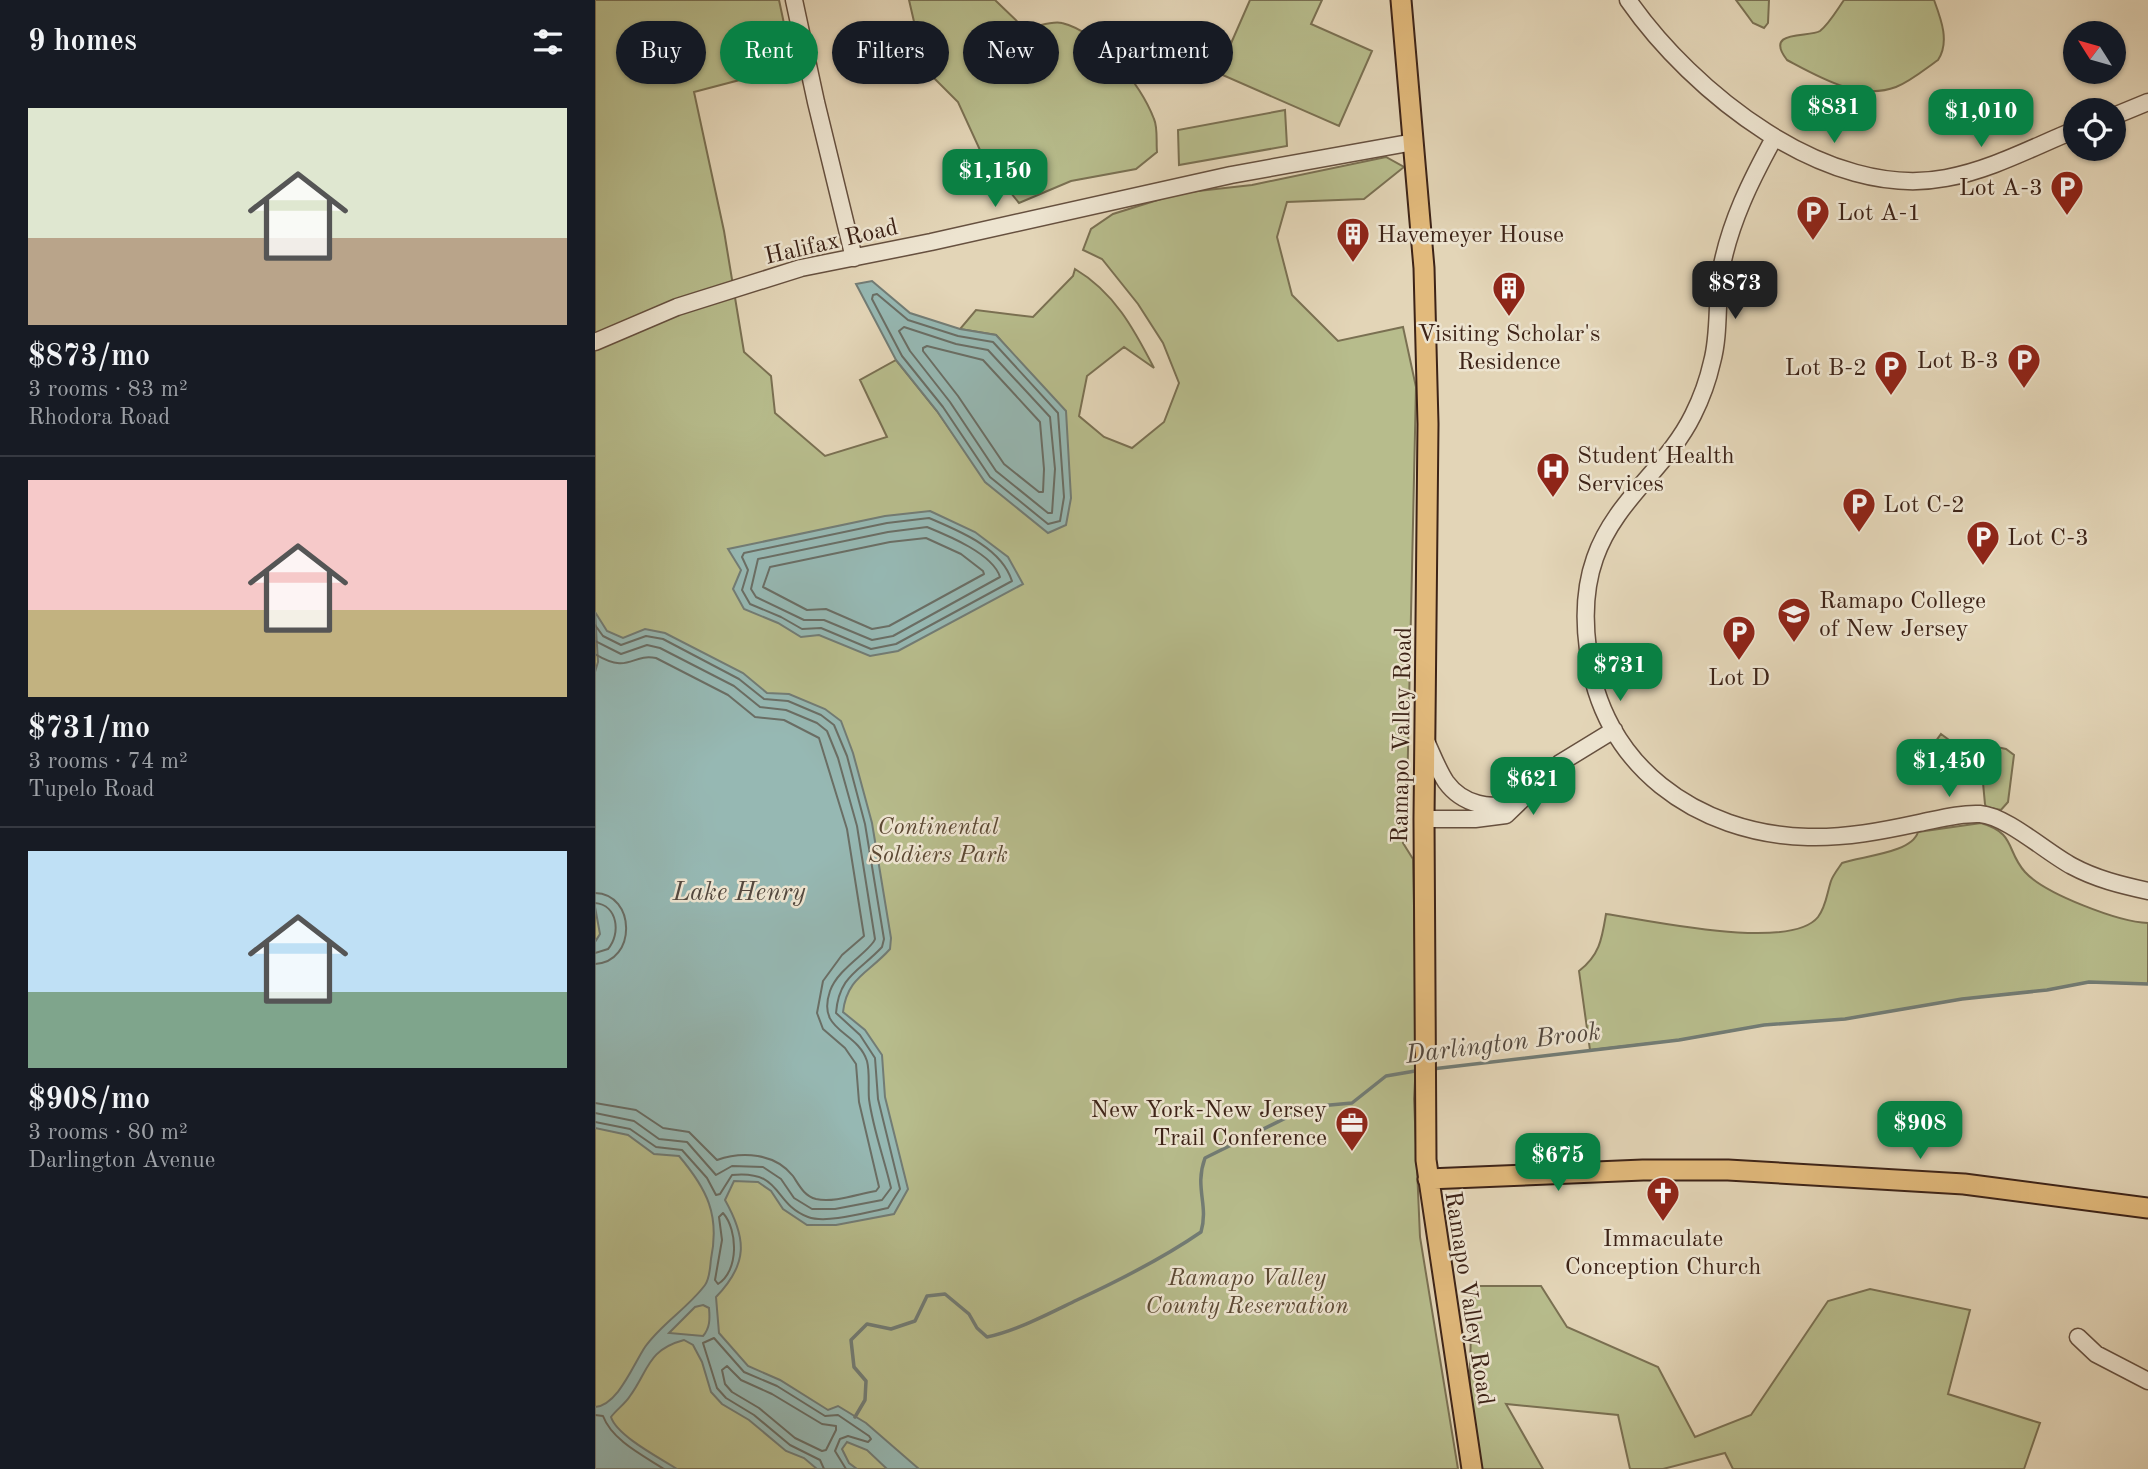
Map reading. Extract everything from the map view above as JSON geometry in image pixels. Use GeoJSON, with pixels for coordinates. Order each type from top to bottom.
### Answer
{"type":"FeatureCollection","features":[{"type":"Feature","properties":{"kind":"main road","name":"Ramapo Valley Road"},"geometry":{"type":"LineString","coordinates":[[1401,0],[1425,280],[1428,424],[1424,819],[1428,1179],[1472,1469]]}},
{"type":"Feature","properties":{"kind":"main road"},"geometry":{"type":"LineString","coordinates":[[1428,1179],[1688,1170],[1963,1184],[2145,1208]]}},
{"type":"Feature","properties":{"kind":"street"},"geometry":{"type":"LineString","coordinates":[[794,0],[854,258]]}},
{"type":"Feature","properties":{"kind":"street"},"geometry":{"type":"LineString","coordinates":[[1628,0],[1668,50],[1695,76],[1774,138],[1861,174],[1912,181],[1946,178],[1972,172],[2063,135]]}},
{"type":"Feature","properties":{"kind":"street"},"geometry":{"type":"LineString","coordinates":[[2126,111],[2148,102]]}},
{"type":"Feature","properties":{"kind":"street"},"geometry":{"type":"LineString","coordinates":[[1774,138],[1736,214],[1728,239],[1721,273],[1713,361],[1702,393],[1687,424],[1618,510],[1606,530],[1594,560],[1585,631],[1594,685],[1614,730],[1631,758],[1657,783],[1704,813],[1738,825],[1792,836],[1846,837],[1961,815],[1983,814],[2001,821],[2088,875],[2148,891]]}},
{"type":"Feature","properties":{"kind":"street","name":"Halifax Road"},"geometry":{"type":"LineString","coordinates":[[595,342],[677,307],[801,268],[1231,175],[1414,142]]}},
{"type":"Feature","properties":{"kind":"street"},"geometry":{"type":"LineString","coordinates":[[1424,819],[1492,819],[1506,815],[1560,763],[1614,730]]}},
{"type":"Feature","properties":{"kind":"street"},"geometry":{"type":"LineString","coordinates":[[1424,738],[1445,781],[1465,798],[1493,807],[1507,804],[1531,792]]}},
{"type":"Feature","properties":{"kind":"street"},"geometry":{"type":"LineString","coordinates":[[2078,1337],[2096,1354],[2148,1381]]}},
{"type":"Feature","properties":{"kind":"green space","name":"Continental Soldiers Park"},"geometry":{"type":"Polygon","coordinates":[[[595,0],[779,0],[783,21],[720,21],[720,84],[724,84],[694,92],[724,231],[744,352],[771,376],[775,413],[825,456],[887,437],[860,380],[896,360],[937,411],[987,483],[1025,368],[996,335],[960,329],[976,310],[1033,317],[1073,276],[1075,269],[1089,278],[1122,312],[1154,368],[1124,347],[1087,376],[1079,416],[1104,437],[1132,448],[1164,422],[1179,383],[1163,343],[1138,304],[1102,259],[1083,250],[1091,229],[1113,214],[1180,193],[1252,185],[1386,157],[1404,167],[1364,199],[1287,202],[1277,237],[1292,295],[1338,341],[1403,327],[1416,387],[1407,796],[1403,843],[1413,859],[1417,1046],[1414,1099],[1420,1237],[1458,1469],[595,1469],[595,0]]]}},
{"type":"Feature","properties":{"kind":"green space"},"geometry":{"type":"Polygon","coordinates":[[[909,0],[995,0],[1017,21],[963,21],[963,84],[1059,84],[1059,22],[1073,27],[1073,84],[1134,84],[1148,105],[1155,123],[1157,152],[1136,169],[1071,181],[1019,203],[985,161],[958,102],[940,84],[949,84],[949,21],[914,21],[909,0]]]}},
{"type":"Feature","properties":{"kind":"green space"},"geometry":{"type":"Polygon","coordinates":[[[1250,0],[1322,0],[1311,24],[1372,51],[1339,126],[1233,80],[1233,39],[1250,0]]]}},
{"type":"Feature","properties":{"kind":"green space"},"geometry":{"type":"Polygon","coordinates":[[[1736,0],[1769,0],[1768,23],[1764,28],[1753,23],[1736,0]]]}},
{"type":"Feature","properties":{"kind":"green space"},"geometry":{"type":"Polygon","coordinates":[[[1844,0],[1934,0],[1944,38],[1938,60],[1896,87],[1868,91],[1840,85],[1787,60],[1780,43],[1790,36],[1820,31],[1844,0]]]}},
{"type":"Feature","properties":{"kind":"green space"},"geometry":{"type":"Polygon","coordinates":[[[1285,110],[1287,146],[1179,165],[1178,130],[1285,110]]]}},
{"type":"Feature","properties":{"kind":"green space"},"geometry":{"type":"Polygon","coordinates":[[[1941,734],[1972,757],[1959,775],[1928,752],[1941,734]]]}},
{"type":"Feature","properties":{"kind":"green space"},"geometry":{"type":"Polygon","coordinates":[[[1987,745],[2006,749],[2014,755],[2008,802],[2001,810],[1986,807],[1985,804],[1980,751],[1987,745]]]}},
{"type":"Feature","properties":{"kind":"green space"},"geometry":{"type":"Polygon","coordinates":[[[1981,823],[2000,832],[2025,872],[2049,889],[2065,898],[2119,918],[2148,923],[2148,984],[2089,982],[2047,990],[1962,999],[1845,1019],[1764,1025],[1679,1040],[1590,1050],[1579,971],[1596,952],[1606,914],[1717,931],[1779,932],[1803,927],[1821,913],[1832,879],[1842,863],[1897,849],[1914,839],[1918,832],[1981,823]]]}},
{"type":"Feature","properties":{"kind":"green space"},"geometry":{"type":"Polygon","coordinates":[[[1472,1286],[1541,1286],[1567,1327],[1658,1367],[1695,1437],[1751,1415],[1828,1301],[1870,1289],[1970,1310],[1948,1394],[2040,1423],[2024,1469],[1733,1469],[1725,1453],[1663,1469],[1630,1469],[1618,1415],[1506,1404],[1543,1469],[1478,1469],[1469,1413],[1472,1286]]]}},
{"type":"Feature","properties":{"kind":"water"},"geometry":{"type":"Polygon","coordinates":[[[872,281],[910,313],[960,329],[996,335],[1066,411],[1071,498],[1066,525],[1048,533],[985,482],[937,411],[896,360],[856,284],[872,281]]]}},
{"type":"Feature","properties":{"kind":"water"},"geometry":{"type":"Polygon","coordinates":[[[930,511],[975,532],[1008,557],[1023,584],[898,651],[870,656],[819,635],[801,637],[778,623],[744,609],[733,589],[741,570],[728,549],[885,516],[930,511]]]}},
{"type":"Feature","properties":{"kind":"water","name":"Lake Henry"},"geometry":{"type":"Polygon","coordinates":[[[595,612],[607,631],[623,638],[645,629],[665,633],[743,673],[767,693],[789,694],[825,709],[841,721],[853,753],[872,823],[891,938],[890,949],[854,983],[845,1000],[843,1012],[865,1030],[882,1055],[885,1097],[908,1189],[894,1214],[836,1225],[807,1225],[783,1209],[771,1191],[758,1182],[734,1181],[725,1200],[737,1227],[741,1251],[734,1273],[716,1297],[719,1333],[748,1366],[780,1380],[828,1410],[838,1406],[866,1423],[919,1469],[887,1469],[867,1450],[847,1442],[842,1449],[849,1463],[857,1469],[817,1469],[804,1458],[786,1451],[749,1420],[722,1404],[711,1392],[702,1362],[693,1345],[684,1340],[672,1344],[656,1355],[628,1399],[611,1417],[621,1432],[677,1469],[595,1469],[595,1407],[603,1405],[618,1392],[651,1339],[705,1285],[714,1229],[704,1191],[679,1156],[654,1154],[628,1135],[595,1128],[595,942],[600,934],[595,907],[595,672],[598,662],[595,612]],[[703,1305],[695,1307],[669,1333],[703,1336],[709,1323],[709,1308],[703,1305]]]}},
{"type":"Feature","properties":{"kind":"waterway","name":"Darlington Brook"},"geometry":{"type":"LineString","coordinates":[[1432,1069],[1679,1040],[1764,1025],[1845,1019],[1962,999],[2047,990],[2089,982],[2148,984]]}},
{"type":"Feature","properties":{"kind":"waterway","name":"Darlington Brook"},"geometry":{"type":"LineString","coordinates":[[855,1417],[865,1400],[866,1381],[854,1367],[851,1340],[867,1324],[891,1329],[915,1321],[927,1296],[945,1294],[969,1314],[977,1328],[987,1337],[1044,1316],[1141,1269],[1201,1232],[1201,1178],[1205,1158],[1308,1107],[1352,1103],[1386,1076],[1421,1070]]}},
{"type":"Feature","properties":{"kind":"place","name":"Lot A-3"},"geometry":{"type":"Point","coordinates":[2067,217]}},
{"type":"Feature","properties":{"kind":"place","name":"Lot A-1"},"geometry":{"type":"Point","coordinates":[1813,242]}},
{"type":"Feature","properties":{"kind":"place","name":"Havemeyer House"},"geometry":{"type":"Point","coordinates":[1353,264]}},
{"type":"Feature","properties":{"kind":"place","name":"Visiting Scholar's Residence"},"geometry":{"type":"Point","coordinates":[1509,318]}},
{"type":"Feature","properties":{"kind":"place","name":"Lot B-3"},"geometry":{"type":"Point","coordinates":[2024,390]}},
{"type":"Feature","properties":{"kind":"place","name":"Lot B-2"},"geometry":{"type":"Point","coordinates":[1891,397]}},
{"type":"Feature","properties":{"kind":"place","name":"Student Health Services"},"geometry":{"type":"Point","coordinates":[1553,499]}},
{"type":"Feature","properties":{"kind":"place","name":"Lot C-2"},"geometry":{"type":"Point","coordinates":[1859,534]}},
{"type":"Feature","properties":{"kind":"place","name":"Lot C-3"},"geometry":{"type":"Point","coordinates":[1983,567]}},
{"type":"Feature","properties":{"kind":"place","name":"Ramapo College of New Jersey"},"geometry":{"type":"Point","coordinates":[1794,644]}},
{"type":"Feature","properties":{"kind":"place","name":"Lot D"},"geometry":{"type":"Point","coordinates":[1739,662]}},
{"type":"Feature","properties":{"kind":"place","name":"New York-New Jersey Trail Conference"},"geometry":{"type":"Point","coordinates":[1352,1153]}},
{"type":"Feature","properties":{"kind":"place","name":"Immaculate Conception Church"},"geometry":{"type":"Point","coordinates":[1663,1223]}},
{"type":"Feature","properties":{"kind":"park label","name":"Ramapo Valley County Reservation"},"geometry":{"type":"Point","coordinates":[1247,1291]}}]}
